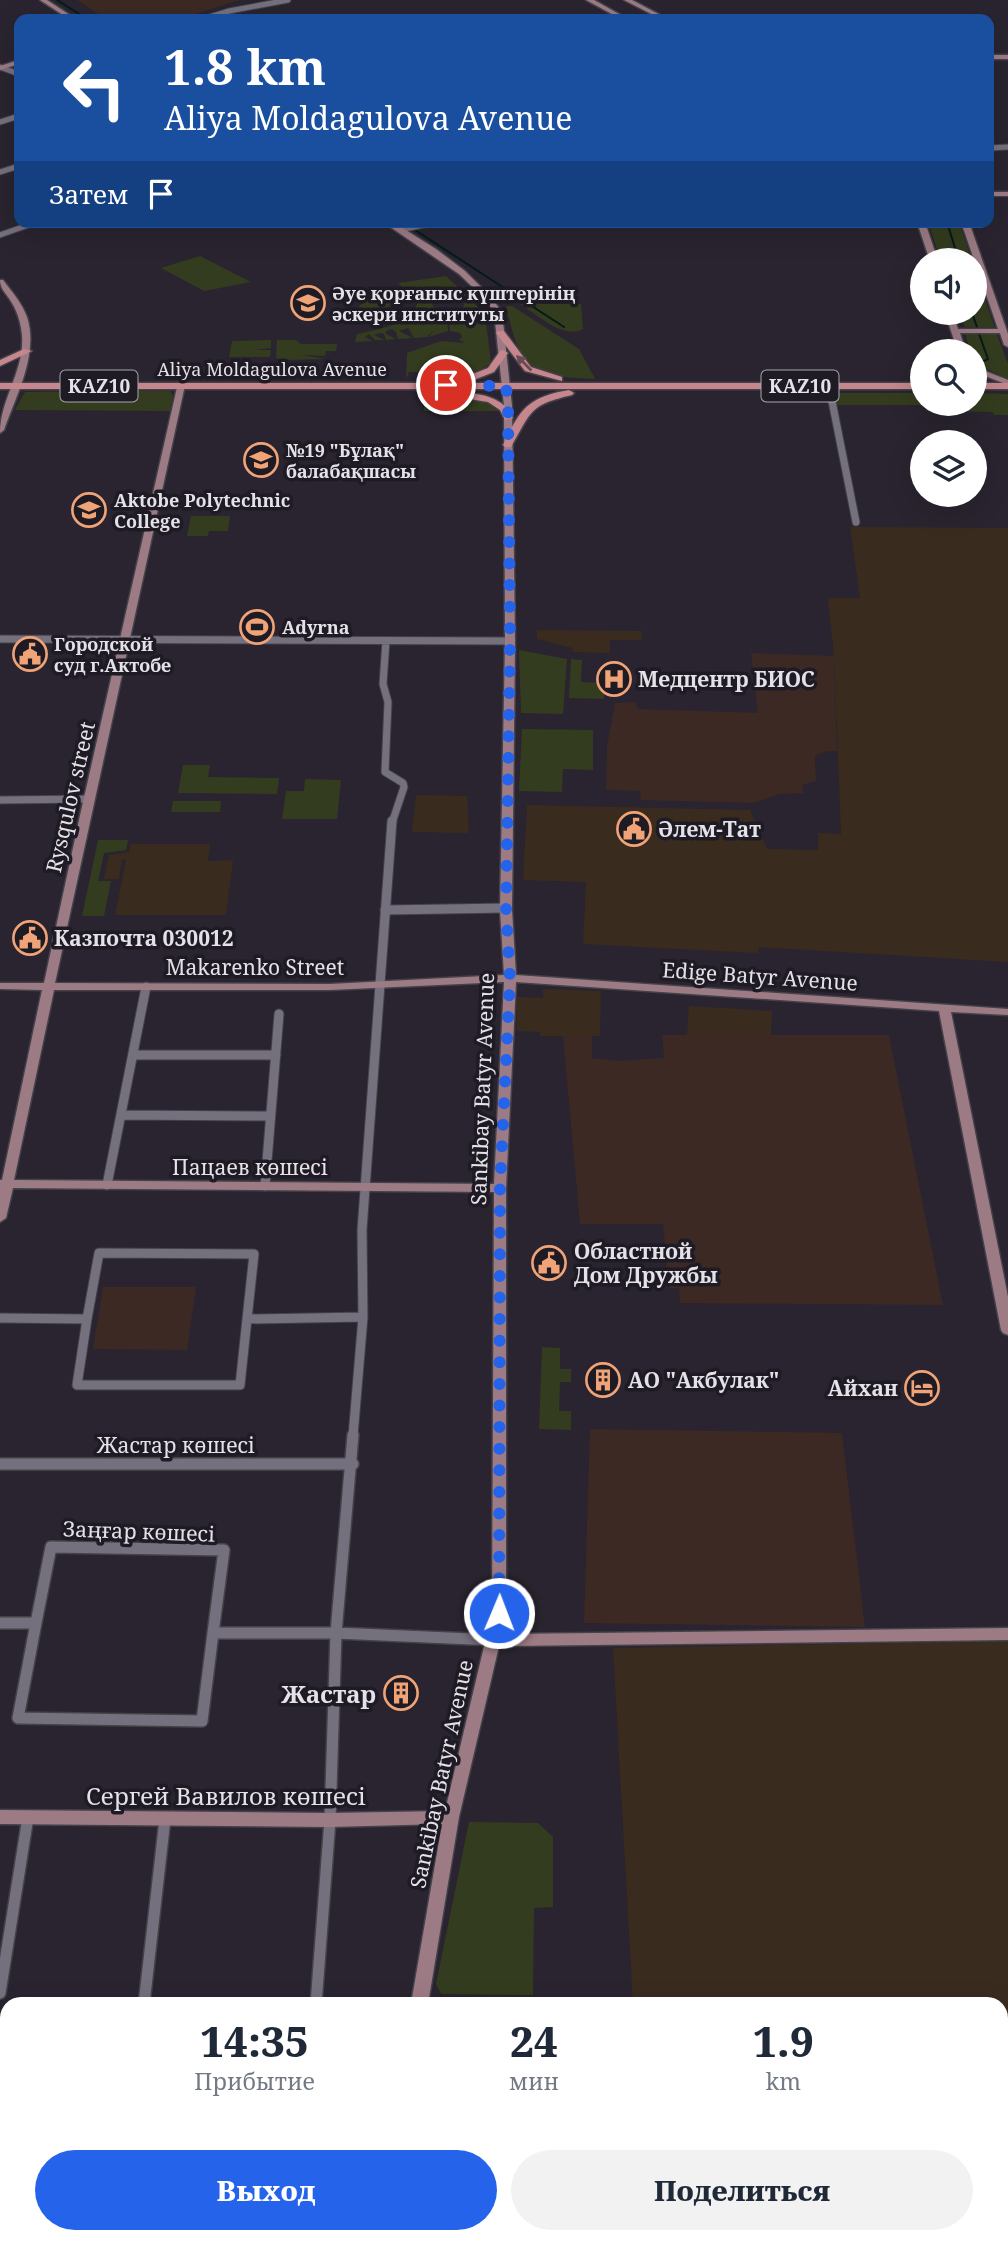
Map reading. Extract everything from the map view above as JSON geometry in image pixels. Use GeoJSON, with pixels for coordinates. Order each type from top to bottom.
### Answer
{"type":"FeatureCollection","features":[{"type":"Feature","properties":{"kind":"main road"},"geometry":{"type":"LineString","coordinates":[[501,333],[521,363],[534,373],[561,380],[637,386]]}},
{"type":"Feature","properties":{"kind":"main road"},"geometry":{"type":"LineString","coordinates":[[0,363],[27,351]]}},
{"type":"Feature","properties":{"kind":"main road"},"geometry":{"type":"LineString","coordinates":[[405,385],[448,383],[481,376],[497,365],[503,353]]}},
{"type":"Feature","properties":{"kind":"main road"},"geometry":{"type":"LineString","coordinates":[[987,385],[1008,384]]}},
{"type":"Feature","properties":{"kind":"main road"},"geometry":{"type":"LineString","coordinates":[[383,385],[491,400],[504,408],[508,418]]}},
{"type":"Feature","properties":{"kind":"main road","name":"Aliya Moldagulova Avenue"},"geometry":{"type":"LineString","coordinates":[[0,386],[910,386]]}},
{"type":"Feature","properties":{"kind":"main road"},"geometry":{"type":"LineString","coordinates":[[508,445],[526,408],[537,400],[554,395],[637,386]]}},
{"type":"Feature","properties":{"kind":"street"},"geometry":{"type":"LineString","coordinates":[[43,0],[65,14]]}},
{"type":"Feature","properties":{"kind":"street"},"geometry":{"type":"LineString","coordinates":[[219,14],[288,0]]}},
{"type":"Feature","properties":{"kind":"street"},"geometry":{"type":"LineString","coordinates":[[589,0],[616,14]]}},
{"type":"Feature","properties":{"kind":"street"},"geometry":{"type":"LineString","coordinates":[[627,0],[655,14]]}},
{"type":"Feature","properties":{"kind":"street"},"geometry":{"type":"LineString","coordinates":[[0,235],[20,228]]}},
{"type":"Feature","properties":{"kind":"street","name":"Sankibay Batyr Avenue"},"geometry":{"type":"LineString","coordinates":[[397,228],[474,283],[498,312],[508,418],[510,640],[506,908],[510,978],[500,1188],[499,1613],[452,1817],[420,1997]]}},
{"type":"Feature","properties":{"kind":"street"},"geometry":{"type":"LineString","coordinates":[[400,230],[410,228]]}},
{"type":"Feature","properties":{"kind":"street"},"geometry":{"type":"LineString","coordinates":[[923,228],[930,248]]}},
{"type":"Feature","properties":{"kind":"street"},"geometry":{"type":"LineString","coordinates":[[967,228],[1008,345]]}},
{"type":"Feature","properties":{"kind":"street"},"geometry":{"type":"LineString","coordinates":[[0,282],[17,301],[22,312],[27,351],[0,430]]}},
{"type":"Feature","properties":{"kind":"street"},"geometry":{"type":"LineString","coordinates":[[952,325],[957,339]]}},
{"type":"Feature","properties":{"kind":"street"},"geometry":{"type":"LineString","coordinates":[[954,331],[1003,331]]}},
{"type":"Feature","properties":{"kind":"street"},"geometry":{"type":"LineString","coordinates":[[987,374],[1008,384]]}},
{"type":"Feature","properties":{"kind":"street","name":"Rysqulov street"},"geometry":{"type":"LineString","coordinates":[[0,1218],[4,1184],[181,385]]}},
{"type":"Feature","properties":{"kind":"street"},"geometry":{"type":"LineString","coordinates":[[829,386],[856,522]]}},
{"type":"Feature","properties":{"kind":"street"},"geometry":{"type":"LineString","coordinates":[[0,639],[510,640]]}},
{"type":"Feature","properties":{"kind":"street"},"geometry":{"type":"LineString","coordinates":[[317,1997],[330,1820],[336,1633],[353,1465],[363,1317],[362,1230],[390,832],[393,814],[404,787],[403,783],[385,772],[388,702],[383,684],[386,641]]}},
{"type":"Feature","properties":{"kind":"street"},"geometry":{"type":"LineString","coordinates":[[0,800],[89,799]]}},
{"type":"Feature","properties":{"kind":"street"},"geometry":{"type":"LineString","coordinates":[[385,910],[506,908]]}},
{"type":"Feature","properties":{"kind":"street","name":"Makarenko Street"},"geometry":{"type":"LineString","coordinates":[[0,986],[380,985],[510,978]]}},
{"type":"Feature","properties":{"kind":"street","name":"Edige Batyr Avenue"},"geometry":{"type":"LineString","coordinates":[[510,978],[1008,1012]]}},
{"type":"Feature","properties":{"kind":"street"},"geometry":{"type":"LineString","coordinates":[[107,1185],[146,986]]}},
{"type":"Feature","properties":{"kind":"street"},"geometry":{"type":"LineString","coordinates":[[944,1007],[1008,1330]]}},
{"type":"Feature","properties":{"kind":"street"},"geometry":{"type":"LineString","coordinates":[[264,1186],[279,1014]]}},
{"type":"Feature","properties":{"kind":"street"},"geometry":{"type":"LineString","coordinates":[[133,1055],[276,1055]]}},
{"type":"Feature","properties":{"kind":"street"},"geometry":{"type":"LineString","coordinates":[[122,1115],[270,1116]]}},
{"type":"Feature","properties":{"kind":"street","name":"Пацаев көшесі"},"geometry":{"type":"LineString","coordinates":[[4,1184],[500,1188]]}},
{"type":"Feature","properties":{"kind":"street"},"geometry":{"type":"LineString","coordinates":[[99,1253],[254,1254],[247,1319],[240,1385],[77,1385],[99,1253]]}},
{"type":"Feature","properties":{"kind":"street"},"geometry":{"type":"LineString","coordinates":[[247,1319],[363,1317]]}},
{"type":"Feature","properties":{"kind":"street"},"geometry":{"type":"LineString","coordinates":[[0,1318],[87,1319]]}},
{"type":"Feature","properties":{"kind":"street","name":"Жастар көшесі"},"geometry":{"type":"LineString","coordinates":[[0,1464],[353,1465]]}},
{"type":"Feature","properties":{"kind":"street","name":"Заңғар көшесі"},"geometry":{"type":"LineString","coordinates":[[51,1547],[224,1550],[214,1633],[202,1721],[18,1718],[51,1547]]}},
{"type":"Feature","properties":{"kind":"street"},"geometry":{"type":"LineString","coordinates":[[0,1623],[36,1623]]}},
{"type":"Feature","properties":{"kind":"street"},"geometry":{"type":"LineString","coordinates":[[214,1633],[336,1633],[494,1640],[1008,1634]]}},
{"type":"Feature","properties":{"kind":"street","name":"Сергей Вавилов көшесі"},"geometry":{"type":"LineString","coordinates":[[0,1817],[330,1820],[452,1817]]}},
{"type":"Feature","properties":{"kind":"street"},"geometry":{"type":"LineString","coordinates":[[0,1993],[28,1817]]}},
{"type":"Feature","properties":{"kind":"street"},"geometry":{"type":"LineString","coordinates":[[145,1997],[165,1819]]}},
{"type":"Feature","properties":{"kind":"shaded area"},"geometry":{"type":"Polygon","coordinates":[[[77,0],[240,0],[195,14],[98,14],[77,0]]]}},
{"type":"Feature","properties":{"kind":"shaded area"},"geometry":{"type":"Polygon","coordinates":[[[850,527],[1008,528],[1008,962],[759,947],[758,953],[583,944],[586,882],[523,880],[527,805],[750,810],[767,849],[818,850],[818,833],[841,834],[834,656],[828,598],[860,598],[850,527]]]}},
{"type":"Feature","properties":{"kind":"shaded area"},"geometry":{"type":"Polygon","coordinates":[[[537,630],[642,631],[641,640],[610,640],[610,653],[573,652],[572,648],[537,639],[537,630]]]}},
{"type":"Feature","properties":{"kind":"shaded area"},"geometry":{"type":"Polygon","coordinates":[[[751,653],[834,656],[837,751],[826,751],[815,756],[816,781],[802,785],[803,793],[780,794],[753,803],[640,800],[641,791],[606,790],[607,746],[615,703],[636,702],[638,709],[758,713],[751,653]]]}},
{"type":"Feature","properties":{"kind":"shaded area"},"geometry":{"type":"Polygon","coordinates":[[[416,795],[467,796],[469,833],[412,832],[416,795]]]}},
{"type":"Feature","properties":{"kind":"shaded area"},"geometry":{"type":"Polygon","coordinates":[[[131,844],[210,844],[208,861],[233,860],[226,915],[115,915],[126,860],[122,859],[119,879],[104,879],[109,855],[129,852],[131,844]]]}},
{"type":"Feature","properties":{"kind":"shaded area"},"geometry":{"type":"Polygon","coordinates":[[[543,989],[601,991],[600,1036],[540,1036],[540,1032],[517,1031],[517,997],[543,998],[543,989]]]}},
{"type":"Feature","properties":{"kind":"shaded area"},"geometry":{"type":"Polygon","coordinates":[[[689,1006],[772,1011],[771,1035],[687,1035],[689,1006]]]}},
{"type":"Feature","properties":{"kind":"shaded area"},"geometry":{"type":"Polygon","coordinates":[[[662,1035],[889,1035],[943,1305],[680,1303],[679,1288],[669,1288],[663,1224],[580,1224],[563,1036],[592,1036],[592,1058],[617,1061],[664,1058],[662,1035]]]}},
{"type":"Feature","properties":{"kind":"shaded area"},"geometry":{"type":"Polygon","coordinates":[[[103,1287],[196,1287],[187,1350],[93,1349],[103,1287]]]}},
{"type":"Feature","properties":{"kind":"shaded area"},"geometry":{"type":"Polygon","coordinates":[[[590,1429],[842,1433],[865,1627],[584,1623],[590,1429]]]}},
{"type":"Feature","properties":{"kind":"shaded area"},"geometry":{"type":"Polygon","coordinates":[[[1008,1641],[1008,1997],[633,1997],[613,1648],[1008,1641]]]}},
{"type":"Feature","properties":{"kind":"green space"},"geometry":{"type":"Polygon","coordinates":[[[930,228],[961,228],[968,248],[937,248],[930,228]]]}},
{"type":"Feature","properties":{"kind":"green space"},"geometry":{"type":"Polygon","coordinates":[[[200,256],[251,282],[204,291],[161,268],[200,256]]]}},
{"type":"Feature","properties":{"kind":"green space"},"geometry":{"type":"Polygon","coordinates":[[[446,276],[485,314],[491,363],[476,372],[409,372],[406,379],[407,353],[441,341],[465,343],[459,340],[462,337],[460,333],[450,331],[449,317],[454,315],[450,313],[443,315],[447,317],[448,331],[429,337],[434,330],[427,337],[414,338],[408,328],[399,331],[413,338],[398,339],[392,329],[386,331],[386,334],[396,339],[386,340],[384,334],[380,333],[374,335],[384,340],[375,340],[369,334],[365,337],[373,341],[355,342],[357,334],[399,322],[413,311],[418,303],[398,283],[446,276]],[[450,296],[431,301],[443,329],[435,307],[448,310],[461,307],[454,329],[465,302],[450,296]]]}},
{"type":"Feature","properties":{"kind":"green space"},"geometry":{"type":"Polygon","coordinates":[[[379,289],[397,301],[381,312],[356,309],[379,289]]]}},
{"type":"Feature","properties":{"kind":"green space"},"geometry":{"type":"Polygon","coordinates":[[[520,304],[581,304],[583,329],[559,329],[520,304]]]}},
{"type":"Feature","properties":{"kind":"green space"},"geometry":{"type":"Polygon","coordinates":[[[987,305],[993,327],[964,325],[987,325],[987,305]]]}},
{"type":"Feature","properties":{"kind":"green space"},"geometry":{"type":"Polygon","coordinates":[[[506,306],[512,306],[579,349],[595,379],[555,376],[531,366],[517,345],[506,306]]]}},
{"type":"Feature","properties":{"kind":"green space"},"geometry":{"type":"Polygon","coordinates":[[[965,332],[996,332],[1008,364],[1008,379],[987,369],[987,339],[967,339],[965,332]]]}},
{"type":"Feature","properties":{"kind":"green space"},"geometry":{"type":"Polygon","coordinates":[[[271,340],[271,348],[253,350],[271,350],[270,357],[229,357],[232,341],[271,340]]]}},
{"type":"Feature","properties":{"kind":"green space"},"geometry":{"type":"Polygon","coordinates":[[[277,340],[296,340],[301,344],[337,344],[336,351],[326,351],[325,356],[301,355],[326,359],[283,360],[276,358],[277,340]]]}},
{"type":"Feature","properties":{"kind":"green space"},"geometry":{"type":"Polygon","coordinates":[[[170,391],[173,396],[170,411],[15,410],[25,392],[170,391]]]}},
{"type":"Feature","properties":{"kind":"green space"},"geometry":{"type":"Polygon","coordinates":[[[834,393],[910,393],[910,405],[837,405],[834,393]]]}},
{"type":"Feature","properties":{"kind":"green space"},"geometry":{"type":"Polygon","coordinates":[[[987,393],[1008,394],[1008,415],[994,415],[993,412],[987,412],[987,393]]]}},
{"type":"Feature","properties":{"kind":"green space"},"geometry":{"type":"Polygon","coordinates":[[[425,394],[477,398],[496,405],[501,411],[424,411],[425,394]]]}},
{"type":"Feature","properties":{"kind":"green space"},"geometry":{"type":"Polygon","coordinates":[[[191,516],[230,516],[228,531],[209,531],[208,536],[187,536],[191,516]]]}},
{"type":"Feature","properties":{"kind":"green space"},"geometry":{"type":"Polygon","coordinates":[[[519,650],[567,659],[563,714],[521,713],[519,650]]]}},
{"type":"Feature","properties":{"kind":"green space"},"geometry":{"type":"Polygon","coordinates":[[[571,659],[582,660],[581,682],[605,683],[604,699],[569,698],[571,659]]]}},
{"type":"Feature","properties":{"kind":"green space"},"geometry":{"type":"Polygon","coordinates":[[[522,729],[593,730],[593,770],[563,769],[562,792],[519,791],[522,729]]]}},
{"type":"Feature","properties":{"kind":"green space"},"geometry":{"type":"Polygon","coordinates":[[[183,765],[210,765],[208,777],[279,778],[277,794],[178,793],[183,765]]]}},
{"type":"Feature","properties":{"kind":"green space"},"geometry":{"type":"Polygon","coordinates":[[[305,779],[341,780],[337,819],[282,819],[286,791],[304,791],[305,779]]]}},
{"type":"Feature","properties":{"kind":"green space"},"geometry":{"type":"Polygon","coordinates":[[[173,801],[221,801],[220,812],[171,812],[173,801]]]}},
{"type":"Feature","properties":{"kind":"green space"},"geometry":{"type":"Polygon","coordinates":[[[98,840],[128,840],[126,850],[104,853],[98,881],[111,881],[104,916],[82,916],[98,840]]]}},
{"type":"Feature","properties":{"kind":"green space"},"geometry":{"type":"Polygon","coordinates":[[[542,1347],[560,1348],[560,1369],[571,1369],[571,1382],[560,1382],[559,1411],[571,1411],[571,1430],[539,1429],[542,1347]]]}},
{"type":"Feature","properties":{"kind":"green space"},"geometry":{"type":"Polygon","coordinates":[[[469,1822],[538,1823],[553,1837],[553,1907],[534,1908],[533,1995],[441,1994],[436,1984],[469,1822]]]}},
{"type":"Feature","properties":{"kind":"waterway"},"geometry":{"type":"LineString","coordinates":[[57,0],[79,14]]}},
{"type":"Feature","properties":{"kind":"waterway"},"geometry":{"type":"LineString","coordinates":[[994,197],[1008,197]]}},
{"type":"Feature","properties":{"kind":"waterway"},"geometry":{"type":"LineString","coordinates":[[949,228],[955,248]]}},
{"type":"Feature","properties":{"kind":"waterway"},"geometry":{"type":"LineString","coordinates":[[415,230],[564,327]]}},
{"type":"Feature","properties":{"kind":"waterway"},"geometry":{"type":"LineString","coordinates":[[978,331],[981,339]]}},
{"type":"Feature","properties":{"kind":"waterway"},"geometry":{"type":"LineString","coordinates":[[987,356],[987,360]]}},
{"type":"Feature","properties":{"kind":"place","name":"Әуе қорғаныс күштерінің әскери институты"},"geometry":{"type":"Point","coordinates":[308,303]}},
{"type":"Feature","properties":{"kind":"place","name":"№19 \"Бұлақ\" балабақшасы"},"geometry":{"type":"Point","coordinates":[261,460]}},
{"type":"Feature","properties":{"kind":"place","name":"Aktobe Polytechnic College"},"geometry":{"type":"Point","coordinates":[89,510]}},
{"type":"Feature","properties":{"kind":"place","name":"Adyrna"},"geometry":{"type":"Point","coordinates":[257,627]}},
{"type":"Feature","properties":{"kind":"place","name":"Городской суд г.Актобе"},"geometry":{"type":"Point","coordinates":[30,654]}},
{"type":"Feature","properties":{"kind":"place","name":"Медцентр БИОС"},"geometry":{"type":"Point","coordinates":[614,679]}},
{"type":"Feature","properties":{"kind":"place","name":"Әлем-Тат"},"geometry":{"type":"Point","coordinates":[634,829]}},
{"type":"Feature","properties":{"kind":"place","name":"Казпочта 030012"},"geometry":{"type":"Point","coordinates":[30,938]}},
{"type":"Feature","properties":{"kind":"place","name":"Областной Дом Дружбы"},"geometry":{"type":"Point","coordinates":[549,1263]}},
{"type":"Feature","properties":{"kind":"place","name":"АО \"Акбулак\""},"geometry":{"type":"Point","coordinates":[603,1380]}},
{"type":"Feature","properties":{"kind":"place","name":"Айхан"},"geometry":{"type":"Point","coordinates":[922,1388]}},
{"type":"Feature","properties":{"kind":"place","name":"Жастар"},"geometry":{"type":"Point","coordinates":[401,1693]}},
{"type":"Feature","properties":{"kind":"route"},"geometry":{"type":"LineString","coordinates":[[446,385],[506,386],[508,406],[510,640],[506,910],[510,978],[500,1188],[499,1613]]}}]}
